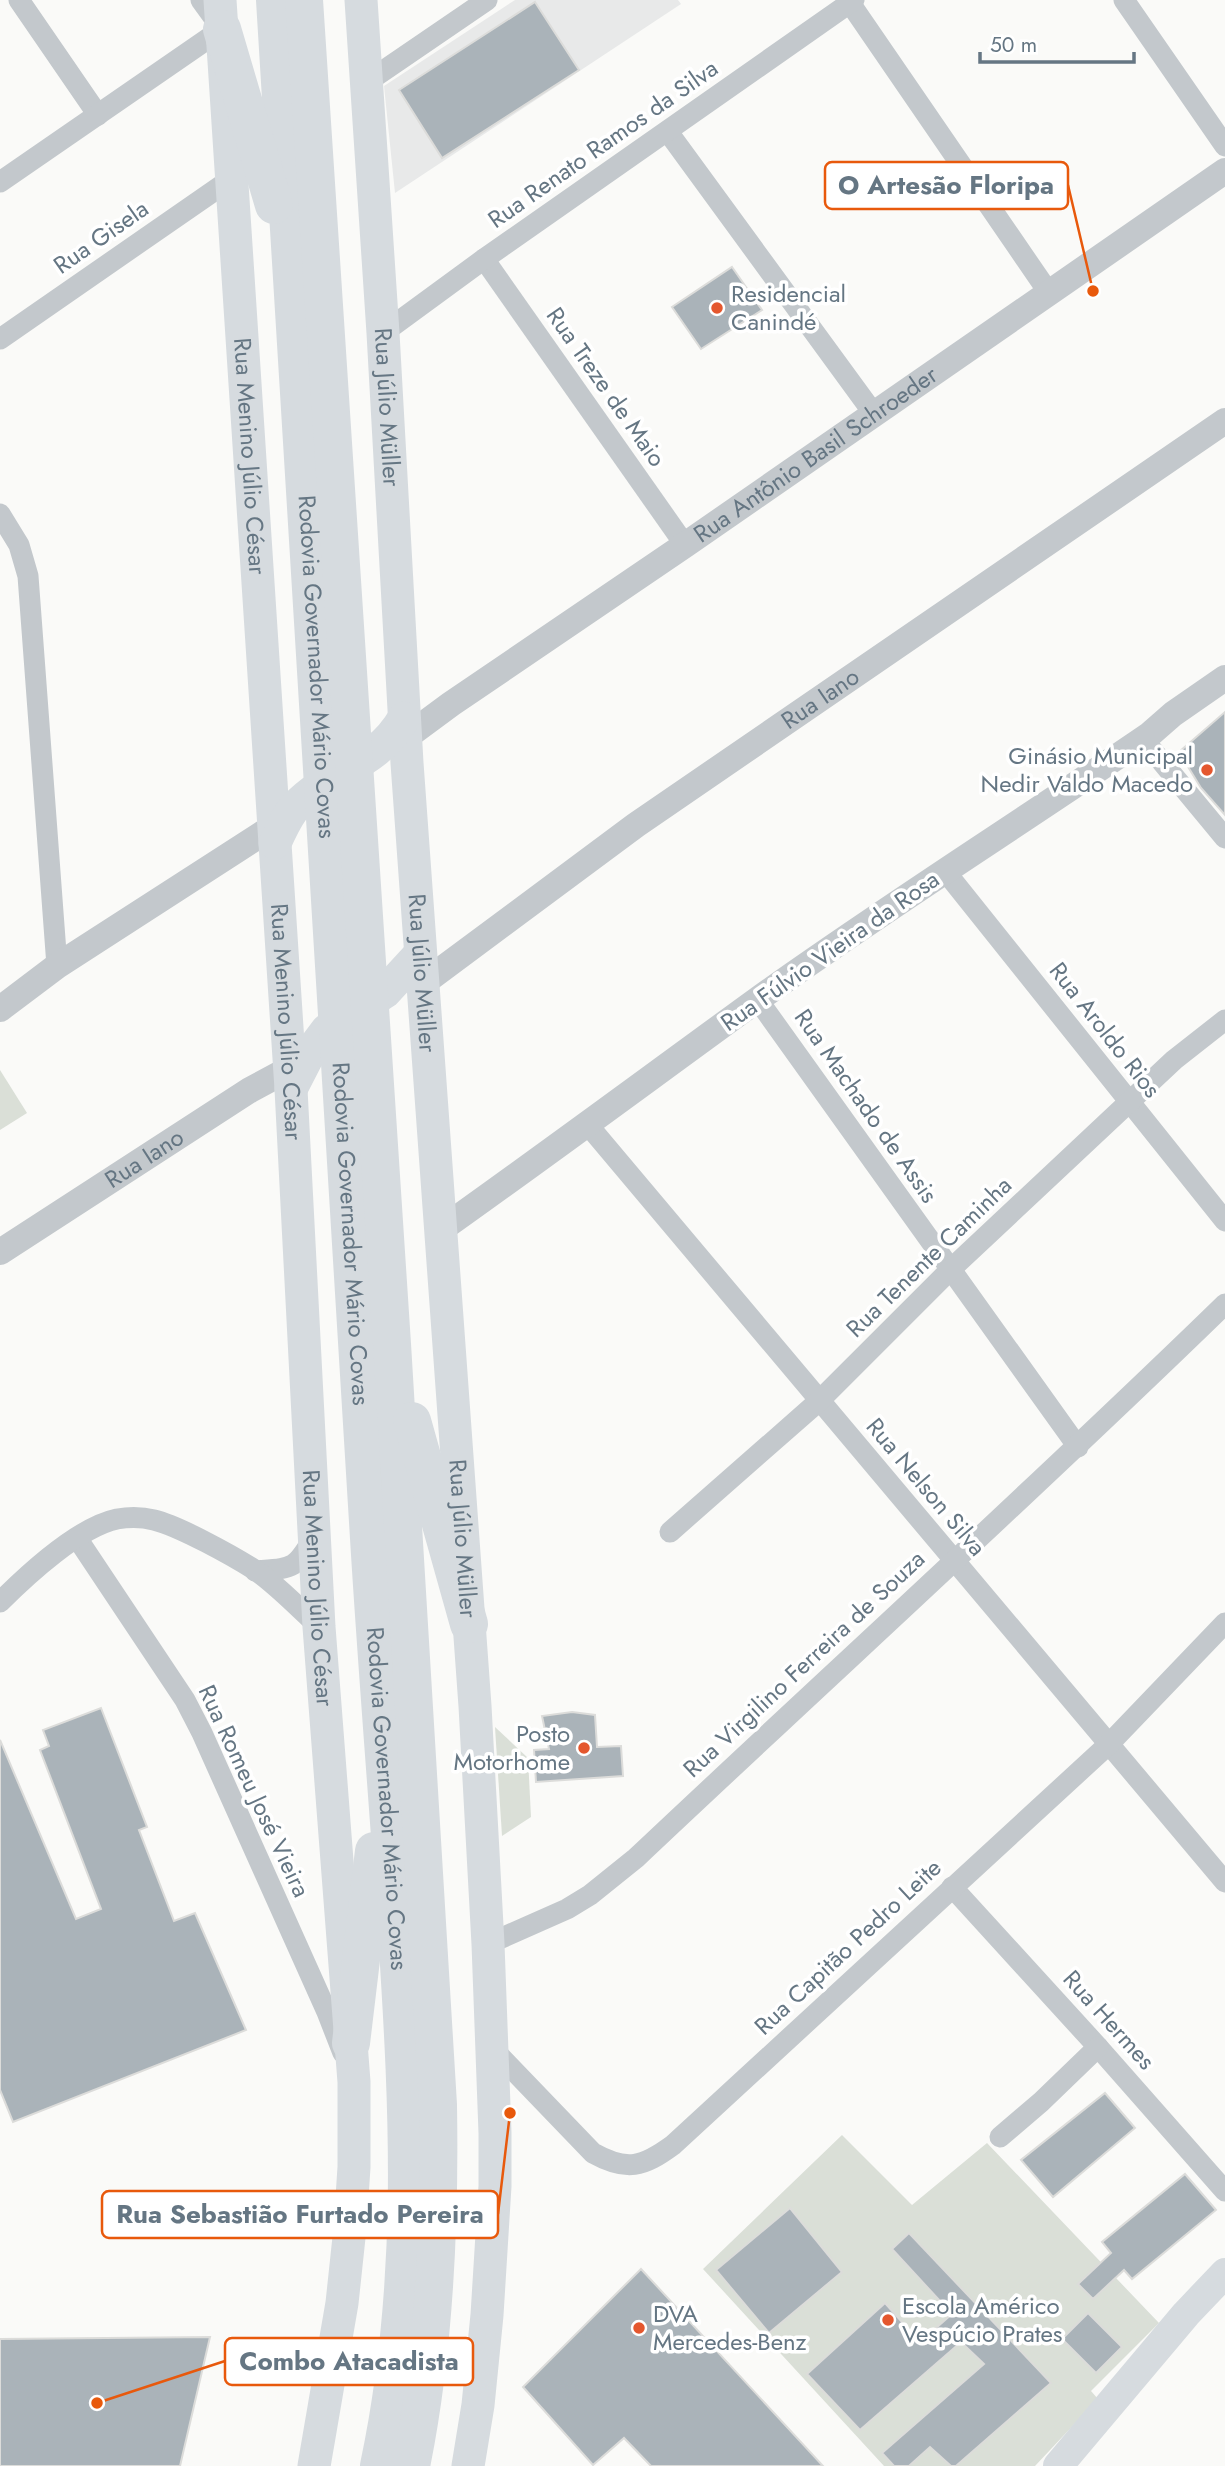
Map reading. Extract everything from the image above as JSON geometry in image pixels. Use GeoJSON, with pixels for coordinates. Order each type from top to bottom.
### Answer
{"type":"FeatureCollection","features":[{"type":"Feature","properties":{"kind":"highway","name":"Rodovia Governador Mário Covas"},"geometry":{"type":"LineString","coordinates":[[275,0],[294,270],[340,767]]}},
{"type":"Feature","properties":{"kind":"highway","name":"Rodovia Governador Mário Covas"},"geometry":{"type":"LineString","coordinates":[[304,0],[342,820],[355,1017],[369,1539],[405,2056],[408,2214],[405,2292],[398,2358],[379,2466]]}},
{"type":"Feature","properties":{"kind":"highway"},"geometry":{"type":"LineString","coordinates":[[214,10],[294,270]]}},
{"type":"Feature","properties":{"kind":"highway","name":"Rodovia Governador Mário Covas"},"geometry":{"type":"LineString","coordinates":[[355,1017],[392,1344],[439,2151],[438,2217],[430,2332],[411,2466]]}},
{"type":"Feature","properties":{"kind":"highway"},"geometry":{"type":"LineString","coordinates":[[392,1344],[469,1624]]}},
{"type":"Feature","properties":{"kind":"highway"},"geometry":{"type":"LineString","coordinates":[[351,2043],[385,1755]]}},
{"type":"Feature","properties":{"kind":"main road","name":"Rua Júlio Müller"},"geometry":{"type":"LineString","coordinates":[[361,0],[383,333],[405,740],[469,1624],[488,1944],[495,2186],[488,2315],[468,2466]]}},
{"type":"Feature","properties":{"kind":"main road","name":"Rua Menino Júlio César"},"geometry":{"type":"LineString","coordinates":[[214,10],[231,179],[290,1079],[319,1627],[354,2082],[354,2167],[350,2228],[342,2303],[314,2466]]}},
{"type":"Feature","properties":{"kind":"main road","name":"Rua Antônio Basil Schroeder"},"geometry":{"type":"LineString","coordinates":[[274,834],[295,807],[340,767],[395,733],[405,740]]}},
{"type":"Feature","properties":{"kind":"main road"},"geometry":{"type":"LineString","coordinates":[[271,783],[282,792],[296,796],[340,767]]}},
{"type":"Feature","properties":{"kind":"main road","name":"Rua Iano"},"geometry":{"type":"LineString","coordinates":[[290,1079],[309,1054],[355,1017],[422,980]]}},
{"type":"Feature","properties":{"kind":"main road"},"geometry":{"type":"LineString","coordinates":[[286,1020],[306,1030],[355,1017]]}},
{"type":"Feature","properties":{"kind":"main road"},"geometry":{"type":"LineString","coordinates":[[1058,2466],[1186,2314],[1225,2273]]}},
{"type":"Feature","properties":{"kind":"street"},"geometry":{"type":"LineString","coordinates":[[19,0],[98,114]]}},
{"type":"Feature","properties":{"kind":"street"},"geometry":{"type":"LineString","coordinates":[[367,82],[487,0]]}},
{"type":"Feature","properties":{"kind":"street"},"geometry":{"type":"LineString","coordinates":[[1124,0],[1225,146]]}},
{"type":"Feature","properties":{"kind":"street"},"geometry":{"type":"LineString","coordinates":[[852,1],[1049,293]]}},
{"type":"Feature","properties":{"kind":"street","name":"Rua Renato Ramos da Silva"},"geometry":{"type":"LineString","coordinates":[[383,333],[852,1]]}},
{"type":"Feature","properties":{"kind":"street"},"geometry":{"type":"LineString","coordinates":[[0,182],[98,114],[214,10]]}},
{"type":"Feature","properties":{"kind":"street"},"geometry":{"type":"LineString","coordinates":[[668,132],[874,414]]}},
{"type":"Feature","properties":{"kind":"street","name":"Rua Antônio Basil Schroeder"},"geometry":{"type":"LineString","coordinates":[[405,740],[451,704],[1225,171]]}},
{"type":"Feature","properties":{"kind":"street","name":"Rua Gisela"},"geometry":{"type":"LineString","coordinates":[[0,339],[231,179]]}},
{"type":"Feature","properties":{"kind":"street","name":"Rua Treze de Maio"},"geometry":{"type":"LineString","coordinates":[[484,259],[685,545]]}},
{"type":"Feature","properties":{"kind":"street","name":"Rua Iano"},"geometry":{"type":"LineString","coordinates":[[422,980],[636,825],[1225,421]]}},
{"type":"Feature","properties":{"kind":"street"},"geometry":{"type":"LineString","coordinates":[[0,514],[19,545],[28,576],[57,966]]}},
{"type":"Feature","properties":{"kind":"street","name":"Rua Fúlvio Vieira da Rosa"},"geometry":{"type":"LineString","coordinates":[[439,1231],[758,1000],[1143,739],[1172,714],[1225,678]]}},
{"type":"Feature","properties":{"kind":"street"},"geometry":{"type":"LineString","coordinates":[[1143,739],[1225,838]]}},
{"type":"Feature","properties":{"kind":"street","name":"Rua Antônio Basil Schroeder"},"geometry":{"type":"LineString","coordinates":[[0,1009],[57,966],[274,834]]}},
{"type":"Feature","properties":{"kind":"street","name":"Rua Aroldo Rios"},"geometry":{"type":"LineString","coordinates":[[945,871],[1225,1221]]}},
{"type":"Feature","properties":{"kind":"street","name":"Rua Machado de Assis"},"geometry":{"type":"LineString","coordinates":[[758,1000],[1078,1447]]}},
{"type":"Feature","properties":{"kind":"street","name":"Rua Tenente Caminha"},"geometry":{"type":"LineString","coordinates":[[670,1532],[819,1401],[950,1270],[1174,1060],[1225,1020]]}},
{"type":"Feature","properties":{"kind":"street","name":"Rua Iano"},"geometry":{"type":"LineString","coordinates":[[0,1252],[250,1090],[290,1079]]}},
{"type":"Feature","properties":{"kind":"street","name":"Rua Nelson Silva"},"geometry":{"type":"LineString","coordinates":[[588,1125],[1225,1882]]}},
{"type":"Feature","properties":{"kind":"street","name":"Rua Virgilino Ferreira de Souza"},"geometry":{"type":"LineString","coordinates":[[488,1944],[567,1909],[614,1877],[1078,1447],[1225,1304]]}},
{"type":"Feature","properties":{"kind":"street"},"geometry":{"type":"LineString","coordinates":[[0,1602],[29,1574],[77,1538],[104,1523],[118,1519],[156,1520],[194,1537],[256,1571],[319,1627]]}},
{"type":"Feature","properties":{"kind":"street"},"geometry":{"type":"LineString","coordinates":[[256,1571],[288,1568],[296,1563],[314,1536]]}},
{"type":"Feature","properties":{"kind":"street","name":"Rua Romeu José Vieira"},"geometry":{"type":"LineString","coordinates":[[77,1538],[171,1677],[202,1733],[327,2012],[354,2082]]}},
{"type":"Feature","properties":{"kind":"street","name":"Rua Capitão Pedro Leite"},"geometry":{"type":"LineString","coordinates":[[492,2048],[593,2153],[613,2164],[634,2165],[654,2159],[673,2145],[1109,1744],[1225,1623]]}},
{"type":"Feature","properties":{"kind":"street","name":"Rua Hermes"},"geometry":{"type":"LineString","coordinates":[[952,1887],[1225,2191]]}},
{"type":"Feature","properties":{"kind":"street"},"geometry":{"type":"LineString","coordinates":[[1000,2137],[1098,2047]]}},
{"type":"Feature","properties":{"kind":"shaded area"},"geometry":{"type":"Polygon","coordinates":[[[515,0],[678,0],[681,4],[395,193],[384,86],[515,0]]]}},
{"type":"Feature","properties":{"kind":"shaded area"},"geometry":{"type":"Polygon","coordinates":[[[0,1070],[27,1113],[0,1130],[0,1070]]]}},
{"type":"Feature","properties":{"kind":"shaded area"},"geometry":{"type":"Polygon","coordinates":[[[495,1727],[528,1758],[531,1817],[502,1836],[495,1727]]]}},
{"type":"Feature","properties":{"kind":"shaded area","name":"Escola Américo Vespúcio Prates"},"geometry":{"type":"Polygon","coordinates":[[[842,2135],[912,2205],[987,2143],[1159,2323],[1091,2391],[1098,2399],[1035,2466],[884,2466],[703,2269],[842,2135]]]}},
{"type":"Feature","properties":{"kind":"building"},"geometry":{"type":"Polygon","coordinates":[[[535,2],[579,70],[442,158],[399,90],[535,2]]]}},
{"type":"Feature","properties":{"kind":"building","name":"Residencial Canindé"},"geometry":{"type":"Polygon","coordinates":[[[732,267],[762,310],[701,349],[672,307],[732,267]]]}},
{"type":"Feature","properties":{"kind":"building","name":"Ginásio Municipal Nedir Valdo Macedo"},"geometry":{"type":"Polygon","coordinates":[[[1225,712],[1225,815],[1201,788],[1179,752],[1225,712]]]}},
{"type":"Feature","properties":{"kind":"building"},"geometry":{"type":"Polygon","coordinates":[[[101,1708],[147,1827],[139,1830],[174,1921],[195,1913],[246,2030],[13,2122],[0,2090],[0,1740],[76,1919],[101,1909],[40,1750],[49,1746],[43,1730],[101,1708]]]}},
{"type":"Feature","properties":{"kind":"building","name":"Posto Motorhome"},"geometry":{"type":"Polygon","coordinates":[[[572,1712],[595,1715],[597,1747],[621,1746],[623,1776],[536,1782],[534,1750],[549,1749],[542,1716],[572,1712]]]}},
{"type":"Feature","properties":{"kind":"building"},"geometry":{"type":"Polygon","coordinates":[[[1105,2093],[1135,2128],[1053,2197],[1021,2160],[1105,2093]]]}},
{"type":"Feature","properties":{"kind":"building"},"geometry":{"type":"Polygon","coordinates":[[[1185,2174],[1216,2210],[1132,2279],[1124,2270],[1093,2299],[1078,2284],[1111,2253],[1102,2242],[1185,2174]]]}},
{"type":"Feature","properties":{"kind":"building"},"geometry":{"type":"Polygon","coordinates":[[[790,2208],[842,2272],[769,2333],[716,2270],[790,2208]]]}},
{"type":"Feature","properties":{"kind":"building"},"geometry":{"type":"Polygon","coordinates":[[[909,2233],[1051,2383],[956,2466],[951,2466],[930,2447],[909,2466],[894,2466],[882,2453],[984,2364],[961,2342],[860,2430],[807,2374],[885,2303],[920,2342],[952,2314],[892,2249],[909,2233]]]}},
{"type":"Feature","properties":{"kind":"building","name":"DVA Mercedes-Benz"},"geometry":{"type":"Polygon","coordinates":[[[641,2269],[823,2466],[651,2466],[624,2438],[593,2465],[523,2387],[641,2269]]]}},
{"type":"Feature","properties":{"kind":"building"},"geometry":{"type":"Polygon","coordinates":[[[1088,2313],[1122,2347],[1096,2373],[1062,2339],[1088,2313]]]}},
{"type":"Feature","properties":{"kind":"building"},"geometry":{"type":"Polygon","coordinates":[[[210,2337],[180,2466],[0,2466],[0,2339],[210,2337]]]}},
{"type":"Feature","properties":{"kind":"place","name":"O Artesão Floripa"},"geometry":{"type":"Point","coordinates":[1093,291]}},
{"type":"Feature","properties":{"kind":"place","name":"Residencial Canindé"},"geometry":{"type":"Point","coordinates":[717,308]}},
{"type":"Feature","properties":{"kind":"place","name":"Ginásio Municipal Nedir Valdo Macedo"},"geometry":{"type":"Point","coordinates":[1207,770]}},
{"type":"Feature","properties":{"kind":"place","name":"Posto Motorhome"},"geometry":{"type":"Point","coordinates":[584,1748]}},
{"type":"Feature","properties":{"kind":"place","name":"Rua Sebastião Furtado Pereira"},"geometry":{"type":"Point","coordinates":[510,2113]}},
{"type":"Feature","properties":{"kind":"place","name":"Escola Américo Vespúcio Prates"},"geometry":{"type":"Point","coordinates":[888,2320]}},
{"type":"Feature","properties":{"kind":"place","name":"DVA Mercedes-Benz"},"geometry":{"type":"Point","coordinates":[639,2328]}},
{"type":"Feature","properties":{"kind":"place","name":"Combo Atacadista"},"geometry":{"type":"Point","coordinates":[97,2403]}}]}
